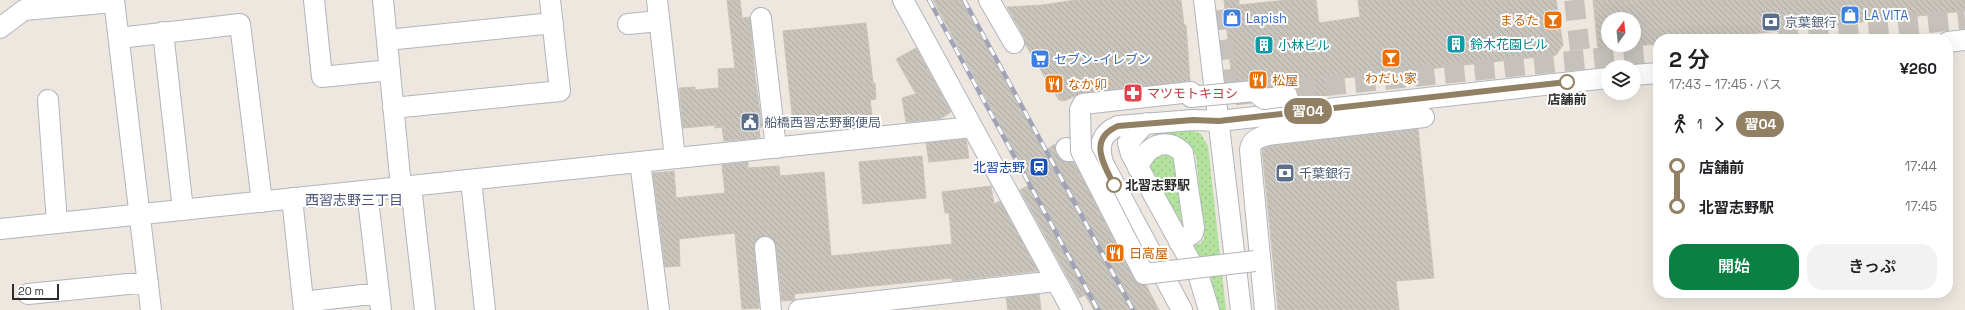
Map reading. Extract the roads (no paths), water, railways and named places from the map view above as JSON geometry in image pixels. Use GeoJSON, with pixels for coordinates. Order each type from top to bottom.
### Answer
{"type":"FeatureCollection","features":[{"type":"Feature","properties":{"kind":"street"},"geometry":{"type":"LineString","coordinates":[[314,0],[322,77],[390,70]]}},
{"type":"Feature","properties":{"kind":"street"},"geometry":{"type":"LineString","coordinates":[[383,0],[394,108],[425,310]]}},
{"type":"Feature","properties":{"kind":"street"},"geometry":{"type":"LineString","coordinates":[[394,108],[560,91],[550,0]]}},
{"type":"Feature","properties":{"kind":"street"},"geometry":{"type":"LineString","coordinates":[[657,0],[674,158]]}},
{"type":"Feature","properties":{"kind":"street"},"geometry":{"type":"LineString","coordinates":[[903,0],[1072,310]]}},
{"type":"Feature","properties":{"kind":"street"},"geometry":{"type":"LineString","coordinates":[[989,0],[1014,43]]}},
{"type":"Feature","properties":{"kind":"street"},"geometry":{"type":"LineString","coordinates":[[1204,0],[1241,310]]}},
{"type":"Feature","properties":{"kind":"street"},"geometry":{"type":"LineString","coordinates":[[0,28],[24,10],[114,1],[151,310]]}},
{"type":"Feature","properties":{"kind":"street"},"geometry":{"type":"LineString","coordinates":[[761,18],[776,148]]}},
{"type":"Feature","properties":{"kind":"street"},"geometry":{"type":"LineString","coordinates":[[628,24],[659,21]]}},
{"type":"Feature","properties":{"kind":"street"},"geometry":{"type":"LineString","coordinates":[[387,40],[553,23]]}},
{"type":"Feature","properties":{"kind":"street"},"geometry":{"type":"LineString","coordinates":[[119,38],[240,24],[262,202]]}},
{"type":"Feature","properties":{"kind":"street"},"geometry":{"type":"LineString","coordinates":[[163,32],[183,210]]}},
{"type":"Feature","properties":{"kind":"street"},"geometry":{"type":"LineString","coordinates":[[1953,41],[1965,40]]}},
{"type":"Feature","properties":{"kind":"street"},"geometry":{"type":"LineString","coordinates":[[1641,74],[1653,73]]}},
{"type":"Feature","properties":{"kind":"street"},"geometry":{"type":"LineString","coordinates":[[1182,310],[1102,163],[1100,143],[1104,135],[1110,129],[1118,126],[1147,123],[1193,120],[1219,121],[1601,79]]}},
{"type":"Feature","properties":{"kind":"street"},"geometry":{"type":"LineString","coordinates":[[1255,261],[1144,274],[1074,149],[1080,110],[1083,104],[1191,92],[1191,97],[1254,91],[1264,99],[1287,96]]}},
{"type":"Feature","properties":{"kind":"street"},"geometry":{"type":"LineString","coordinates":[[48,100],[57,223]]}},
{"type":"Feature","properties":{"kind":"street"},"geometry":{"type":"LineString","coordinates":[[1264,310],[1250,145],[1255,140],[1268,135],[1424,117]]}},
{"type":"Feature","properties":{"kind":"street"},"geometry":{"type":"LineString","coordinates":[[1147,123],[1128,143],[1131,154],[1199,277],[1209,310]]}},
{"type":"Feature","properties":{"kind":"street"},"geometry":{"type":"LineString","coordinates":[[0,229],[972,127]]}},
{"type":"Feature","properties":{"kind":"street"},"geometry":{"type":"LineString","coordinates":[[1138,168],[1145,154],[1156,146],[1167,145],[1177,147],[1183,153],[1194,228],[1193,233],[1179,242]]}},
{"type":"Feature","properties":{"kind":"street"},"geometry":{"type":"LineString","coordinates":[[640,162],[659,310]]}},
{"type":"Feature","properties":{"kind":"street"},"geometry":{"type":"LineString","coordinates":[[471,180],[485,310]]}},
{"type":"Feature","properties":{"kind":"street"},"geometry":{"type":"LineString","coordinates":[[292,198],[304,306],[380,302],[367,191]]}},
{"type":"Feature","properties":{"kind":"street"},"geometry":{"type":"LineString","coordinates":[[765,247],[771,310]]}},
{"type":"Feature","properties":{"kind":"street"},"geometry":{"type":"LineString","coordinates":[[28,294],[148,282]]}},
{"type":"Feature","properties":{"kind":"street"},"geometry":{"type":"LineString","coordinates":[[799,310],[1056,282]]}},
{"type":"Feature","properties":{"kind":"tunnel"},"geometry":{"type":"LineString","coordinates":[[1574,0],[1581,59]]}},
{"type":"Feature","properties":{"kind":"tunnel"},"geometry":{"type":"LineString","coordinates":[[1219,10],[1227,86],[1233,95],[1653,53]]}},
{"type":"Feature","properties":{"kind":"tunnel"},"geometry":{"type":"LineString","coordinates":[[1826,34],[1965,19]]}},
{"type":"Feature","properties":{"kind":"railway"},"geometry":{"type":"LineString","coordinates":[[929,0],[1098,310]]}},
{"type":"Feature","properties":{"kind":"railway"},"geometry":{"type":"LineString","coordinates":[[964,0],[1133,310]]}},
{"type":"Feature","properties":{"kind":"place","name":"LA VITA"},"geometry":{"type":"Point","coordinates":[1850,15]}},
{"type":"Feature","properties":{"kind":"place","name":"Lapish"},"geometry":{"type":"Point","coordinates":[1232,18]}},
{"type":"Feature","properties":{"kind":"place","name":"まるた"},"geometry":{"type":"Point","coordinates":[1553,20]}},
{"type":"Feature","properties":{"kind":"place","name":"京葉銀行"},"geometry":{"type":"Point","coordinates":[1771,22]}},
{"type":"Feature","properties":{"kind":"place","name":"鈴木花園ビル"},"geometry":{"type":"Point","coordinates":[1456,44]}},
{"type":"Feature","properties":{"kind":"place","name":"小林ビル"},"geometry":{"type":"Point","coordinates":[1264,45]}},
{"type":"Feature","properties":{"kind":"place","name":"わだい家"},"geometry":{"type":"Point","coordinates":[1391,58]}},
{"type":"Feature","properties":{"kind":"place","name":"セブン-イレブン"},"geometry":{"type":"Point","coordinates":[1040,59]}},
{"type":"Feature","properties":{"kind":"place","name":"松屋"},"geometry":{"type":"Point","coordinates":[1258,80]}},
{"type":"Feature","properties":{"kind":"place","name":"店舗前"},"geometry":{"type":"Point","coordinates":[1567,82]}},
{"type":"Feature","properties":{"kind":"place","name":"なか卯"},"geometry":{"type":"Point","coordinates":[1054,84]}},
{"type":"Feature","properties":{"kind":"place","name":"マツモトキヨシ"},"geometry":{"type":"Point","coordinates":[1133,93]}},
{"type":"Feature","properties":{"kind":"place","name":"船橋西習志野郵便局"},"geometry":{"type":"Point","coordinates":[750,122]}},
{"type":"Feature","properties":{"kind":"place","name":"北習志野"},"geometry":{"type":"Point","coordinates":[1039,167]}},
{"type":"Feature","properties":{"kind":"place","name":"千葉銀行"},"geometry":{"type":"Point","coordinates":[1285,173]}},
{"type":"Feature","properties":{"kind":"place","name":"北習志野駅"},"geometry":{"type":"Point","coordinates":[1114,185]}},
{"type":"Feature","properties":{"kind":"place","name":"日高屋"},"geometry":{"type":"Point","coordinates":[1115,253]}},
{"type":"Feature","properties":{"kind":"district","name":"西習志野三丁目"},"geometry":{"type":"Point","coordinates":[354,200]}}]}
